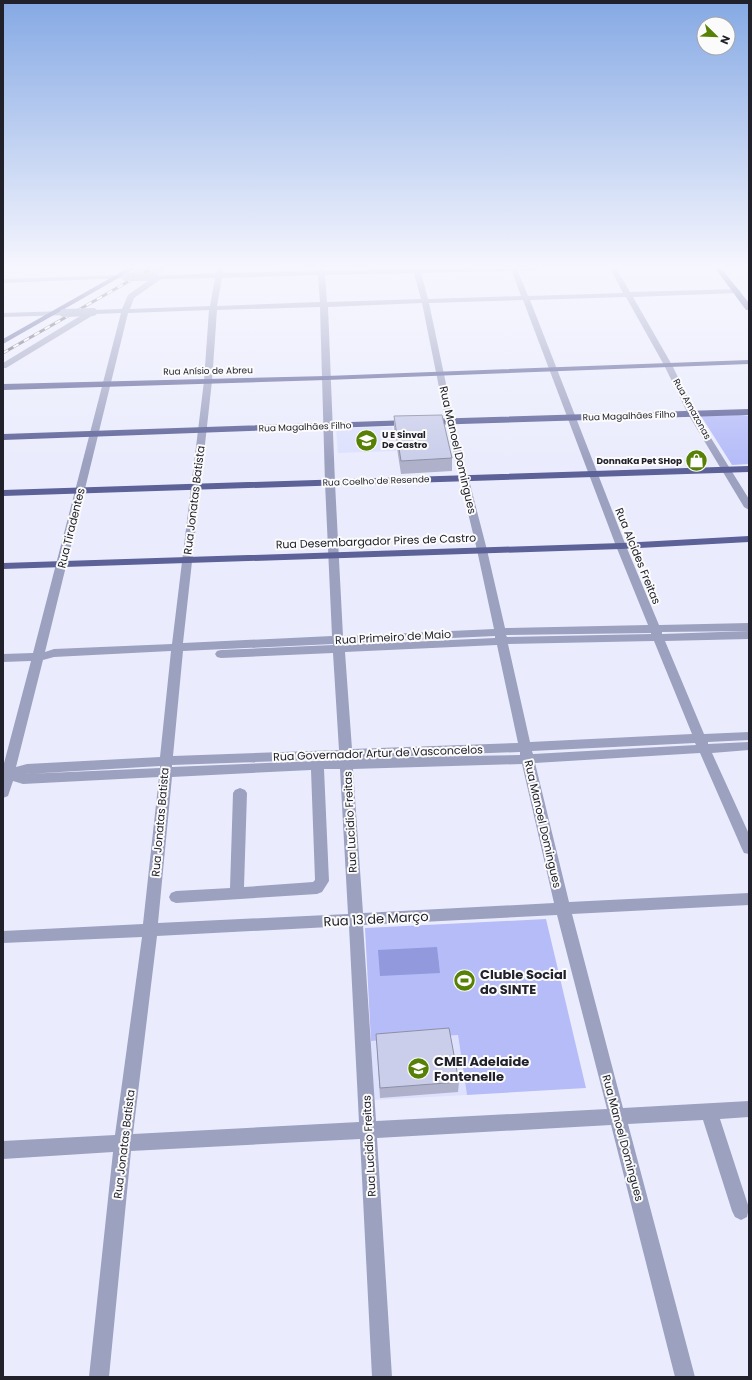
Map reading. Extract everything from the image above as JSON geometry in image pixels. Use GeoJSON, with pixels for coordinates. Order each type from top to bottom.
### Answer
{"type":"FeatureCollection","features":[{"type":"Feature","properties":{"kind":"main road"},"geometry":{"type":"LineString","coordinates":[[3,342],[20,332]]}},
{"type":"Feature","properties":{"kind":"main road","name":"Rua Anísio de Abreu"},"geometry":{"type":"LineString","coordinates":[[3,387],[326,378],[749,362]]}},
{"type":"Feature","properties":{"kind":"main road","name":"Rua Magalhães Filho"},"geometry":{"type":"LineString","coordinates":[[3,437],[727,412],[749,413]]}},
{"type":"Feature","properties":{"kind":"main road","name":"Rua Coelho de Resende"},"geometry":{"type":"LineString","coordinates":[[3,493],[749,469]]}},
{"type":"Feature","properties":{"kind":"main road","name":"Rua Desembargador Pires de Castro"},"geometry":{"type":"LineString","coordinates":[[3,566],[621,546],[749,539]]}},
{"type":"Feature","properties":{"kind":"street"},"geometry":{"type":"LineString","coordinates":[[3,366],[59,332]]}},
{"type":"Feature","properties":{"kind":"street","name":"Rua Tiradentes"},"geometry":{"type":"LineString","coordinates":[[3,792],[5,775],[38,657],[120,332]]}},
{"type":"Feature","properties":{"kind":"street","name":"Rua Jonatas Batista"},"geometry":{"type":"LineString","coordinates":[[99,1377],[123,1144],[150,930],[176,651],[203,430],[211,332]]}},
{"type":"Feature","properties":{"kind":"street","name":"Rua Lucidio Freitas"},"geometry":{"type":"LineString","coordinates":[[325,332],[338,645],[347,759],[382,1377]]}},
{"type":"Feature","properties":{"kind":"street","name":"Rua Manoel Domingues"},"geometry":{"type":"LineString","coordinates":[[431,332],[450,422],[482,550],[526,753],[563,909],[616,1116],[686,1377]]}},
{"type":"Feature","properties":{"kind":"street","name":"Rua Alcides Freitas"},"geometry":{"type":"LineString","coordinates":[[538,332],[656,633],[702,744],[749,849]]}},
{"type":"Feature","properties":{"kind":"street","name":"Rua Amazonas"},"geometry":{"type":"LineString","coordinates":[[649,332],[668,365],[692,414],[728,469],[749,507]]}},
{"type":"Feature","properties":{"kind":"street","name":"Rua Primeiro de Maio"},"geometry":{"type":"LineString","coordinates":[[3,658],[38,657],[52,661],[176,651],[501,637],[656,633],[749,627]]}},
{"type":"Feature","properties":{"kind":"street","name":"Rua Primeiro de Maio"},"geometry":{"type":"LineString","coordinates":[[656,633],[749,635]]}},
{"type":"Feature","properties":{"kind":"street","name":"Rua Governador Artur de Vasconcelos"},"geometry":{"type":"LineString","coordinates":[[702,744],[749,736]]}},
{"type":"Feature","properties":{"kind":"street","name":"Rua Governador Artur de Vasconcelos"},"geometry":{"type":"LineString","coordinates":[[5,775],[23,779],[166,767],[526,753],[702,744],[749,746]]}},
{"type":"Feature","properties":{"kind":"street","name":"Rua Governador Artur de Vasconcelos"},"geometry":{"type":"LineString","coordinates":[[166,767],[317,765],[347,759]]}},
{"type":"Feature","properties":{"kind":"street"},"geometry":{"type":"LineString","coordinates":[[176,897],[317,888],[321,884],[317,765]]}},
{"type":"Feature","properties":{"kind":"street"},"geometry":{"type":"LineString","coordinates":[[237,893],[240,793]]}},
{"type":"Feature","properties":{"kind":"street","name":"Rua 13 de Março"},"geometry":{"type":"LineString","coordinates":[[3,937],[749,899]]}},
{"type":"Feature","properties":{"kind":"street"},"geometry":{"type":"LineString","coordinates":[[3,1150],[749,1109]]}},
{"type":"Feature","properties":{"kind":"street"},"geometry":{"type":"LineString","coordinates":[[709,1111],[741,1211]]}},
{"type":"Feature","properties":{"kind":"shaded area"},"geometry":{"type":"Polygon","coordinates":[[[701,416],[749,416],[749,464],[732,465],[701,416]]]}},
{"type":"Feature","properties":{"kind":"shaded area","name":"U E Sinval De Castro"},"geometry":{"type":"Polygon","coordinates":[[[392,427],[396,451],[338,453],[336,428],[392,427]]]}},
{"type":"Feature","properties":{"kind":"shaded area","name":"Cluble Social do SINTE"},"geometry":{"type":"Polygon","coordinates":[[[546,919],[586,1088],[467,1095],[458,1035],[371,1041],[365,928],[546,919]]]}},
{"type":"Feature","properties":{"kind":"shaded area"},"geometry":{"type":"Polygon","coordinates":[[[437,947],[440,973],[380,976],[378,950],[437,947]]]}},
{"type":"Feature","properties":{"kind":"shaded area","name":"CMEI Adelaide Fontenelle"},"geometry":{"type":"Polygon","coordinates":[[[458,1035],[467,1095],[374,1100],[371,1041],[458,1035]]]}},
{"type":"Feature","properties":{"kind":"building"},"geometry":{"type":"Polygon","coordinates":[[[442,415],[452,458],[401,461],[394,416],[442,415]]]}},
{"type":"Feature","properties":{"kind":"building","name":"CMEI Adelaide Fontenelle"},"geometry":{"type":"Polygon","coordinates":[[[449,1028],[459,1082],[380,1088],[376,1034],[449,1028]]]}},
{"type":"Feature","properties":{"kind":"railway"},"geometry":{"type":"LineString","coordinates":[[3,353],[39,332]]}},
{"type":"Feature","properties":{"kind":"place","name":"U E Sinval De Castro"},"geometry":{"type":"Point","coordinates":[366,440]}},
{"type":"Feature","properties":{"kind":"place","name":"DonnaKa Pet SHop"},"geometry":{"type":"Point","coordinates":[697,461]}},
{"type":"Feature","properties":{"kind":"place","name":"Cluble Social do SINTE"},"geometry":{"type":"Point","coordinates":[464,981]}},
{"type":"Feature","properties":{"kind":"place","name":"CMEI Adelaide Fontenelle"},"geometry":{"type":"Point","coordinates":[418,1068]}}]}
